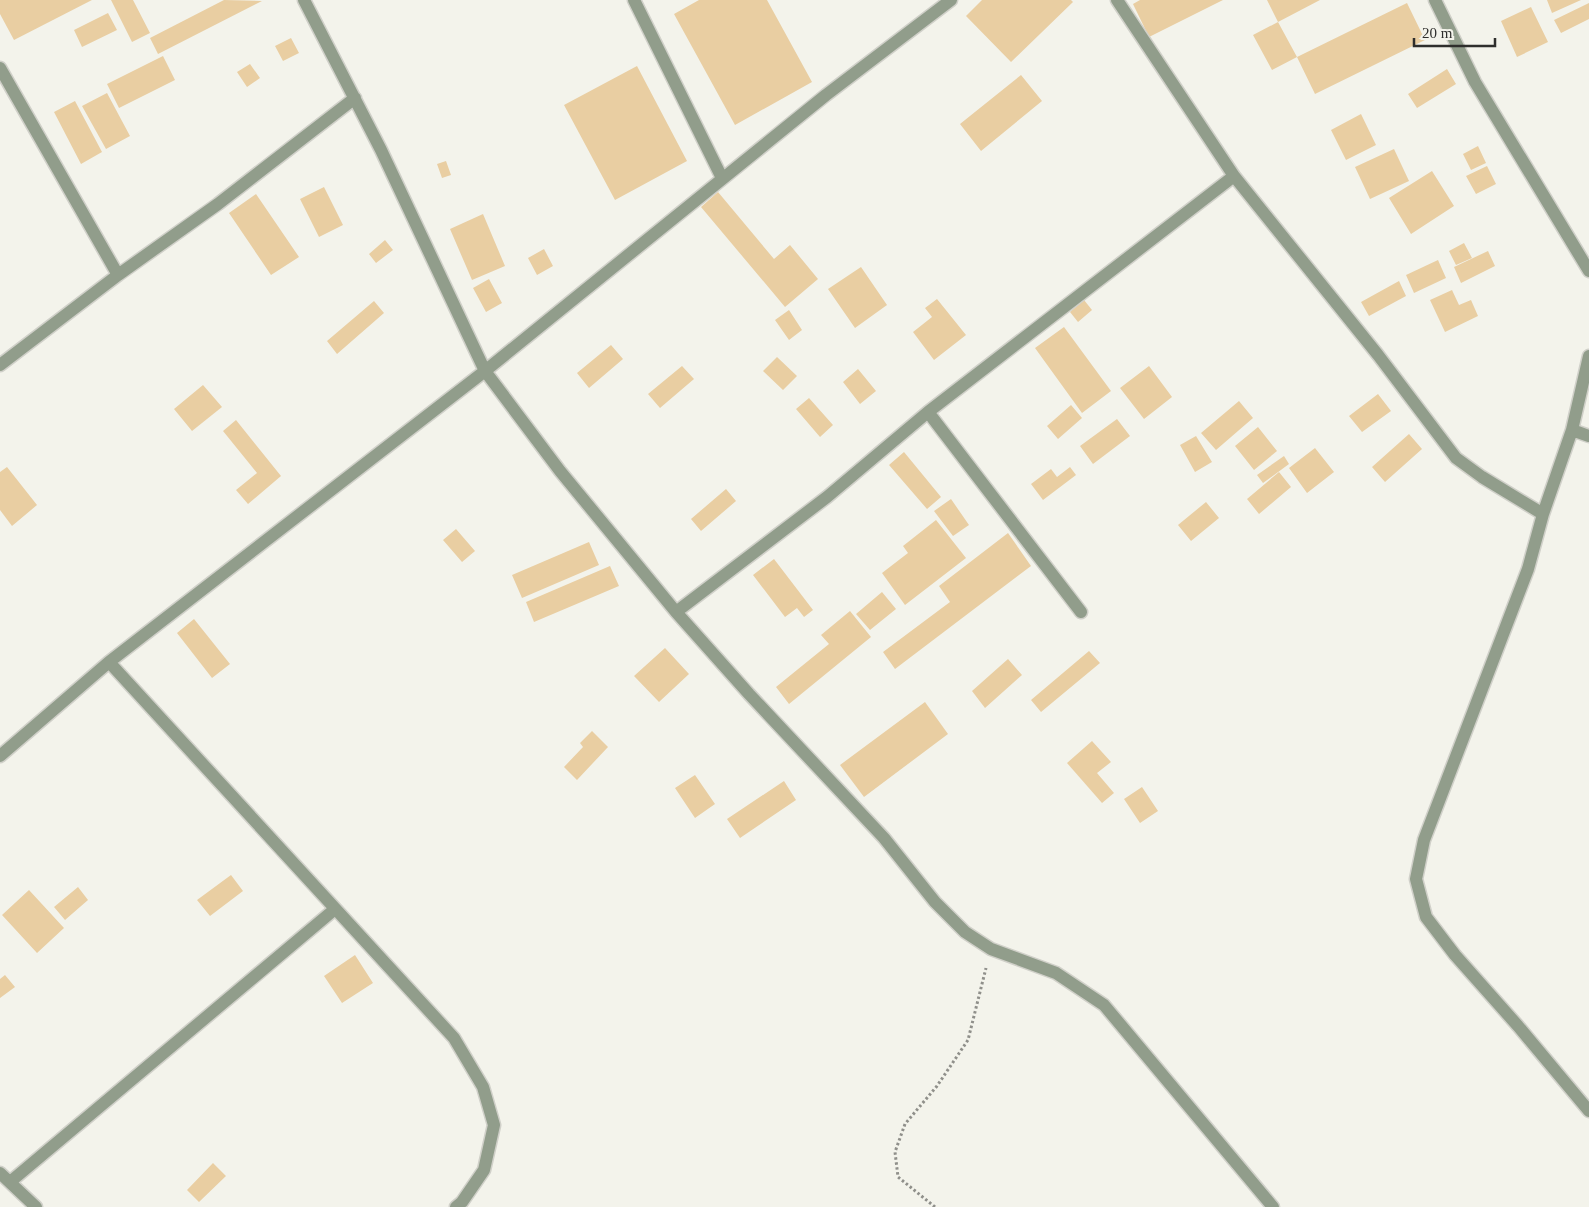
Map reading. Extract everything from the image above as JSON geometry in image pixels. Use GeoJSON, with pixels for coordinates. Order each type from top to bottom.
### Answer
{"type":"FeatureCollection","features":[{"type":"Feature","properties":{"kind":"street"},"geometry":{"type":"LineString","coordinates":[[304,0],[355,98],[485,371],[560,471],[676,612],[749,694],[884,838],[935,902],[964,932],[991,949],[1056,974],[1104,1005],[1274,1207]]}},
{"type":"Feature","properties":{"kind":"street"},"geometry":{"type":"LineString","coordinates":[[634,0],[722,178]]}},
{"type":"Feature","properties":{"kind":"street"},"geometry":{"type":"LineString","coordinates":[[0,756],[110,662],[485,371],[722,178],[951,0]]}},
{"type":"Feature","properties":{"kind":"street"},"geometry":{"type":"LineString","coordinates":[[1117,0],[1234,176],[1378,355],[1456,458],[1482,477],[1543,514]]}},
{"type":"Feature","properties":{"kind":"street"},"geometry":{"type":"LineString","coordinates":[[1435,0],[1475,82],[1589,272]]}},
{"type":"Feature","properties":{"kind":"street"},"geometry":{"type":"LineString","coordinates":[[0,68],[118,275]]}},
{"type":"Feature","properties":{"kind":"street"},"geometry":{"type":"LineString","coordinates":[[0,364],[118,275],[218,204],[355,98]]}},
{"type":"Feature","properties":{"kind":"street"},"geometry":{"type":"LineString","coordinates":[[676,612],[827,497],[928,412],[1234,176]]}},
{"type":"Feature","properties":{"kind":"street"},"geometry":{"type":"LineString","coordinates":[[1589,356],[1572,430],[1543,514],[1528,568],[1424,840],[1416,879],[1426,917],[1455,955],[1518,1026],[1589,1111]]}},
{"type":"Feature","properties":{"kind":"street"},"geometry":{"type":"LineString","coordinates":[[928,412],[1081,612]]}},
{"type":"Feature","properties":{"kind":"street"},"geometry":{"type":"LineString","coordinates":[[1572,430],[1589,436]]}},
{"type":"Feature","properties":{"kind":"street"},"geometry":{"type":"LineString","coordinates":[[110,662],[454,1038],[483,1087],[494,1125],[484,1170],[462,1205]]}},
{"type":"Feature","properties":{"kind":"street"},"geometry":{"type":"LineString","coordinates":[[10,1182],[335,909]]}},
{"type":"Feature","properties":{"kind":"street"},"geometry":{"type":"LineString","coordinates":[[0,1173],[36,1207]]}},
{"type":"Feature","properties":{"kind":"path"},"geometry":{"type":"LineString","coordinates":[[934,1207],[898,1177],[895,1152],[905,1124],[937,1086],[968,1040],[991,949]]}},
{"type":"Feature","properties":{"kind":"building"},"geometry":{"type":"Polygon","coordinates":[[[0,0],[92,0],[14,40],[0,14],[0,0]]]}},
{"type":"Feature","properties":{"kind":"building"},"geometry":{"type":"Polygon","coordinates":[[[111,0],[133,0],[150,33],[132,42],[111,0]]]}},
{"type":"Feature","properties":{"kind":"building"},"geometry":{"type":"Polygon","coordinates":[[[224,0],[262,1],[158,54],[150,38],[224,0]]]}},
{"type":"Feature","properties":{"kind":"building"},"geometry":{"type":"Polygon","coordinates":[[[699,0],[767,0],[812,82],[735,125],[674,14],[699,0]]]}},
{"type":"Feature","properties":{"kind":"building"},"geometry":{"type":"Polygon","coordinates":[[[982,0],[1071,0],[1073,2],[1011,62],[966,16],[982,0]]]}},
{"type":"Feature","properties":{"kind":"building"},"geometry":{"type":"Polygon","coordinates":[[[1140,0],[1223,0],[1149,37],[1133,4],[1140,0]]]}},
{"type":"Feature","properties":{"kind":"building"},"geometry":{"type":"Polygon","coordinates":[[[1267,0],[1320,0],[1278,22],[1267,0]]]}},
{"type":"Feature","properties":{"kind":"building"},"geometry":{"type":"Polygon","coordinates":[[[1547,0],[1581,0],[1552,13],[1547,0]]]}},
{"type":"Feature","properties":{"kind":"building"},"geometry":{"type":"Polygon","coordinates":[[[1407,3],[1425,40],[1315,94],[1297,57],[1407,3]]]}},
{"type":"Feature","properties":{"kind":"building"},"geometry":{"type":"Polygon","coordinates":[[[1589,3],[1589,19],[1561,33],[1554,20],[1589,3]]]}},
{"type":"Feature","properties":{"kind":"building"},"geometry":{"type":"Polygon","coordinates":[[[1531,7],[1548,42],[1517,57],[1501,21],[1531,7]]]}},
{"type":"Feature","properties":{"kind":"building"},"geometry":{"type":"Polygon","coordinates":[[[108,13],[117,30],[82,47],[74,30],[108,13]]]}},
{"type":"Feature","properties":{"kind":"building"},"geometry":{"type":"Polygon","coordinates":[[[1278,22],[1297,57],[1272,70],[1253,35],[1278,22]]]}},
{"type":"Feature","properties":{"kind":"building"},"geometry":{"type":"Polygon","coordinates":[[[291,38],[299,53],[283,61],[275,46],[291,38]]]}},
{"type":"Feature","properties":{"kind":"building"},"geometry":{"type":"Polygon","coordinates":[[[163,56],[175,80],[119,108],[107,84],[163,56]]]}},
{"type":"Feature","properties":{"kind":"building"},"geometry":{"type":"Polygon","coordinates":[[[250,64],[260,78],[247,87],[237,72],[250,64]]]}},
{"type":"Feature","properties":{"kind":"building"},"geometry":{"type":"Polygon","coordinates":[[[637,66],[687,161],[615,200],[564,105],[637,66]]]}},
{"type":"Feature","properties":{"kind":"building"},"geometry":{"type":"Polygon","coordinates":[[[1447,69],[1456,84],[1417,108],[1408,94],[1447,69]]]}},
{"type":"Feature","properties":{"kind":"building"},"geometry":{"type":"Polygon","coordinates":[[[1021,75],[1042,101],[981,151],[960,124],[1021,75]]]}},
{"type":"Feature","properties":{"kind":"building"},"geometry":{"type":"Polygon","coordinates":[[[107,93],[130,136],[106,149],[82,106],[107,93]]]}},
{"type":"Feature","properties":{"kind":"building"},"geometry":{"type":"Polygon","coordinates":[[[75,101],[102,152],[81,164],[54,112],[75,101]]]}},
{"type":"Feature","properties":{"kind":"building"},"geometry":{"type":"Polygon","coordinates":[[[1361,114],[1376,145],[1346,160],[1331,130],[1361,114]]]}},
{"type":"Feature","properties":{"kind":"building"},"geometry":{"type":"Polygon","coordinates":[[[1478,146],[1486,163],[1471,170],[1463,154],[1478,146]]]}},
{"type":"Feature","properties":{"kind":"building"},"geometry":{"type":"Polygon","coordinates":[[[1394,149],[1409,181],[1370,199],[1355,167],[1394,149]]]}},
{"type":"Feature","properties":{"kind":"building"},"geometry":{"type":"Polygon","coordinates":[[[446,161],[451,175],[442,178],[437,164],[446,161]]]}},
{"type":"Feature","properties":{"kind":"building"},"geometry":{"type":"Polygon","coordinates":[[[1487,166],[1496,184],[1476,194],[1466,176],[1487,166]]]}},
{"type":"Feature","properties":{"kind":"building"},"geometry":{"type":"Polygon","coordinates":[[[1432,171],[1454,206],[1411,234],[1389,198],[1432,171]]]}},
{"type":"Feature","properties":{"kind":"building"},"geometry":{"type":"Polygon","coordinates":[[[324,187],[343,225],[319,237],[300,199],[324,187]]]}},
{"type":"Feature","properties":{"kind":"building"},"geometry":{"type":"Polygon","coordinates":[[[718,192],[774,259],[790,245],[818,279],[785,307],[701,207],[718,192]]]}},
{"type":"Feature","properties":{"kind":"building"},"geometry":{"type":"Polygon","coordinates":[[[256,194],[299,257],[271,275],[229,213],[256,194]]]}},
{"type":"Feature","properties":{"kind":"building"},"geometry":{"type":"Polygon","coordinates":[[[483,214],[505,266],[472,280],[450,229],[483,214]]]}},
{"type":"Feature","properties":{"kind":"building"},"geometry":{"type":"Polygon","coordinates":[[[385,240],[393,250],[376,263],[369,254],[385,240]]]}},
{"type":"Feature","properties":{"kind":"building"},"geometry":{"type":"Polygon","coordinates":[[[1464,243],[1472,258],[1456,265],[1449,251],[1464,243]]]}},
{"type":"Feature","properties":{"kind":"building"},"geometry":{"type":"Polygon","coordinates":[[[544,249],[553,266],[537,275],[528,258],[544,249]]]}},
{"type":"Feature","properties":{"kind":"building"},"geometry":{"type":"Polygon","coordinates":[[[1488,251],[1495,266],[1461,283],[1454,267],[1488,251]]]}},
{"type":"Feature","properties":{"kind":"building"},"geometry":{"type":"Polygon","coordinates":[[[1438,260],[1446,278],[1414,293],[1406,275],[1438,260]]]}},
{"type":"Feature","properties":{"kind":"building"},"geometry":{"type":"Polygon","coordinates":[[[861,267],[887,305],[855,328],[828,289],[861,267]]]}},
{"type":"Feature","properties":{"kind":"building"},"geometry":{"type":"Polygon","coordinates":[[[489,279],[502,303],[486,312],[473,288],[489,279]]]}},
{"type":"Feature","properties":{"kind":"building"},"geometry":{"type":"Polygon","coordinates":[[[1399,281],[1406,296],[1369,316],[1361,302],[1399,281]]]}},
{"type":"Feature","properties":{"kind":"building"},"geometry":{"type":"Polygon","coordinates":[[[1452,290],[1459,305],[1471,300],[1478,316],[1445,332],[1430,300],[1452,290]]]}},
{"type":"Feature","properties":{"kind":"building"},"geometry":{"type":"Polygon","coordinates":[[[937,299],[966,335],[934,360],[913,332],[932,317],[925,308],[937,299]]]}},
{"type":"Feature","properties":{"kind":"building"},"geometry":{"type":"Polygon","coordinates":[[[1084,300],[1092,310],[1078,322],[1070,312],[1084,300]]]}},
{"type":"Feature","properties":{"kind":"building"},"geometry":{"type":"Polygon","coordinates":[[[374,301],[384,313],[337,354],[327,341],[374,301]]]}},
{"type":"Feature","properties":{"kind":"building"},"geometry":{"type":"Polygon","coordinates":[[[789,310],[802,330],[789,340],[775,320],[789,310]]]}},
{"type":"Feature","properties":{"kind":"building"},"geometry":{"type":"Polygon","coordinates":[[[1064,327],[1111,391],[1082,413],[1035,348],[1064,327]]]}},
{"type":"Feature","properties":{"kind":"building"},"geometry":{"type":"Polygon","coordinates":[[[611,345],[623,359],[589,388],[577,373],[611,345]]]}},
{"type":"Feature","properties":{"kind":"building"},"geometry":{"type":"Polygon","coordinates":[[[777,357],[797,376],[783,390],[763,371],[777,357]]]}},
{"type":"Feature","properties":{"kind":"building"},"geometry":{"type":"Polygon","coordinates":[[[682,366],[694,379],[660,408],[648,394],[682,366]]]}},
{"type":"Feature","properties":{"kind":"building"},"geometry":{"type":"Polygon","coordinates":[[[1149,366],[1172,397],[1144,419],[1120,388],[1149,366]]]}},
{"type":"Feature","properties":{"kind":"building"},"geometry":{"type":"Polygon","coordinates":[[[858,369],[876,391],[860,404],[843,382],[858,369]]]}},
{"type":"Feature","properties":{"kind":"building"},"geometry":{"type":"Polygon","coordinates":[[[203,385],[222,407],[192,431],[174,409],[203,385]]]}},
{"type":"Feature","properties":{"kind":"building"},"geometry":{"type":"Polygon","coordinates":[[[1378,394],[1391,411],[1362,432],[1349,416],[1378,394]]]}},
{"type":"Feature","properties":{"kind":"building"},"geometry":{"type":"Polygon","coordinates":[[[809,398],[833,425],[820,437],[796,409],[809,398]]]}},
{"type":"Feature","properties":{"kind":"building"},"geometry":{"type":"Polygon","coordinates":[[[1239,401],[1253,418],[1216,450],[1201,433],[1239,401]]]}},
{"type":"Feature","properties":{"kind":"building"},"geometry":{"type":"Polygon","coordinates":[[[1071,405],[1082,418],[1058,439],[1047,426],[1071,405]]]}},
{"type":"Feature","properties":{"kind":"building"},"geometry":{"type":"Polygon","coordinates":[[[1117,419],[1130,436],[1093,464],[1080,446],[1117,419]]]}},
{"type":"Feature","properties":{"kind":"building"},"geometry":{"type":"Polygon","coordinates":[[[236,420],[281,476],[248,504],[236,490],[257,473],[223,431],[236,420]]]}},
{"type":"Feature","properties":{"kind":"building"},"geometry":{"type":"Polygon","coordinates":[[[1258,427],[1277,451],[1254,470],[1235,446],[1258,427]]]}},
{"type":"Feature","properties":{"kind":"building"},"geometry":{"type":"Polygon","coordinates":[[[1409,434],[1422,449],[1385,482],[1372,467],[1409,434]]]}},
{"type":"Feature","properties":{"kind":"building"},"geometry":{"type":"Polygon","coordinates":[[[1196,436],[1212,462],[1195,472],[1180,445],[1196,436]]]}},
{"type":"Feature","properties":{"kind":"building"},"geometry":{"type":"Polygon","coordinates":[[[1315,448],[1334,472],[1307,493],[1289,468],[1315,448]]]}},
{"type":"Feature","properties":{"kind":"building"},"geometry":{"type":"Polygon","coordinates":[[[904,452],[941,497],[927,509],[889,465],[904,452]]]}},
{"type":"Feature","properties":{"kind":"building"},"geometry":{"type":"Polygon","coordinates":[[[1284,456],[1289,464],[1263,483],[1257,475],[1284,456]]]}},
{"type":"Feature","properties":{"kind":"building"},"geometry":{"type":"Polygon","coordinates":[[[7,467],[37,505],[12,526],[0,510],[0,472],[7,467]]]}},
{"type":"Feature","properties":{"kind":"building"},"geometry":{"type":"Polygon","coordinates":[[[1070,467],[1076,475],[1043,500],[1031,484],[1051,469],[1057,477],[1070,467]]]}},
{"type":"Feature","properties":{"kind":"building"},"geometry":{"type":"Polygon","coordinates":[[[1279,472],[1291,487],[1259,514],[1247,499],[1279,472]]]}},
{"type":"Feature","properties":{"kind":"building"},"geometry":{"type":"Polygon","coordinates":[[[726,489],[736,501],[701,531],[691,519],[726,489]]]}},
{"type":"Feature","properties":{"kind":"building"},"geometry":{"type":"Polygon","coordinates":[[[951,499],[969,525],[953,536],[934,511],[951,499]]]}},
{"type":"Feature","properties":{"kind":"building"},"geometry":{"type":"Polygon","coordinates":[[[1206,502],[1219,518],[1191,541],[1178,525],[1206,502]]]}},
{"type":"Feature","properties":{"kind":"building"},"geometry":{"type":"Polygon","coordinates":[[[936,520],[966,558],[905,605],[882,573],[908,553],[903,546],[936,520]]]}},
{"type":"Feature","properties":{"kind":"building"},"geometry":{"type":"Polygon","coordinates":[[[456,529],[475,551],[462,562],[443,540],[456,529]]]}},
{"type":"Feature","properties":{"kind":"building"},"geometry":{"type":"Polygon","coordinates":[[[1008,533],[1031,566],[895,669],[883,652],[950,602],[939,586],[1008,533]]]}},
{"type":"Feature","properties":{"kind":"building"},"geometry":{"type":"Polygon","coordinates":[[[589,542],[599,565],[522,598],[512,575],[589,542]]]}},
{"type":"Feature","properties":{"kind":"building"},"geometry":{"type":"Polygon","coordinates":[[[774,559],[813,610],[804,617],[797,608],[785,617],[753,575],[774,559]]]}},
{"type":"Feature","properties":{"kind":"building"},"geometry":{"type":"Polygon","coordinates":[[[610,566],[619,586],[534,622],[526,602],[610,566]]]}},
{"type":"Feature","properties":{"kind":"building"},"geometry":{"type":"Polygon","coordinates":[[[882,592],[896,609],[870,630],[856,614],[882,592]]]}},
{"type":"Feature","properties":{"kind":"building"},"geometry":{"type":"Polygon","coordinates":[[[850,611],[871,637],[789,704],[776,687],[829,644],[821,635],[850,611]]]}},
{"type":"Feature","properties":{"kind":"building"},"geometry":{"type":"Polygon","coordinates":[[[194,619],[230,664],[212,678],[177,633],[194,619]]]}},
{"type":"Feature","properties":{"kind":"building"},"geometry":{"type":"Polygon","coordinates":[[[665,648],[689,674],[659,702],[634,676],[665,648]]]}},
{"type":"Feature","properties":{"kind":"building"},"geometry":{"type":"Polygon","coordinates":[[[1089,651],[1100,663],[1041,712],[1031,700],[1089,651]]]}},
{"type":"Feature","properties":{"kind":"building"},"geometry":{"type":"Polygon","coordinates":[[[1008,659],[1022,675],[985,708],[972,691],[1008,659]]]}},
{"type":"Feature","properties":{"kind":"building"},"geometry":{"type":"Polygon","coordinates":[[[925,702],[948,734],[864,797],[840,765],[925,702]]]}},
{"type":"Feature","properties":{"kind":"building"},"geometry":{"type":"Polygon","coordinates":[[[592,731],[608,747],[577,780],[564,767],[583,747],[580,743],[592,731]]]}},
{"type":"Feature","properties":{"kind":"building"},"geometry":{"type":"Polygon","coordinates":[[[1092,741],[1111,762],[1097,773],[1114,793],[1102,803],[1067,763],[1092,741]]]}},
{"type":"Feature","properties":{"kind":"building"},"geometry":{"type":"Polygon","coordinates":[[[695,775],[715,804],[695,818],[675,788],[695,775]]]}},
{"type":"Feature","properties":{"kind":"building"},"geometry":{"type":"Polygon","coordinates":[[[784,781],[796,800],[740,838],[727,819],[784,781]]]}},
{"type":"Feature","properties":{"kind":"building"},"geometry":{"type":"Polygon","coordinates":[[[1142,787],[1158,811],[1140,823],[1124,799],[1142,787]]]}},
{"type":"Feature","properties":{"kind":"building"},"geometry":{"type":"Polygon","coordinates":[[[231,875],[243,891],[210,916],[197,900],[231,875]]]}},
{"type":"Feature","properties":{"kind":"building"},"geometry":{"type":"Polygon","coordinates":[[[78,887],[88,900],[65,920],[54,907],[78,887]]]}},
{"type":"Feature","properties":{"kind":"building"},"geometry":{"type":"Polygon","coordinates":[[[29,890],[64,928],[37,953],[2,915],[29,890]]]}},
{"type":"Feature","properties":{"kind":"building"},"geometry":{"type":"Polygon","coordinates":[[[355,955],[373,983],[342,1003],[324,976],[355,955]]]}},
{"type":"Feature","properties":{"kind":"building"},"geometry":{"type":"Polygon","coordinates":[[[5,975],[15,987],[0,998],[0,979],[5,975]]]}},
{"type":"Feature","properties":{"kind":"building"},"geometry":{"type":"Polygon","coordinates":[[[213,1163],[226,1176],[199,1202],[187,1190],[213,1163]]]}}]}
